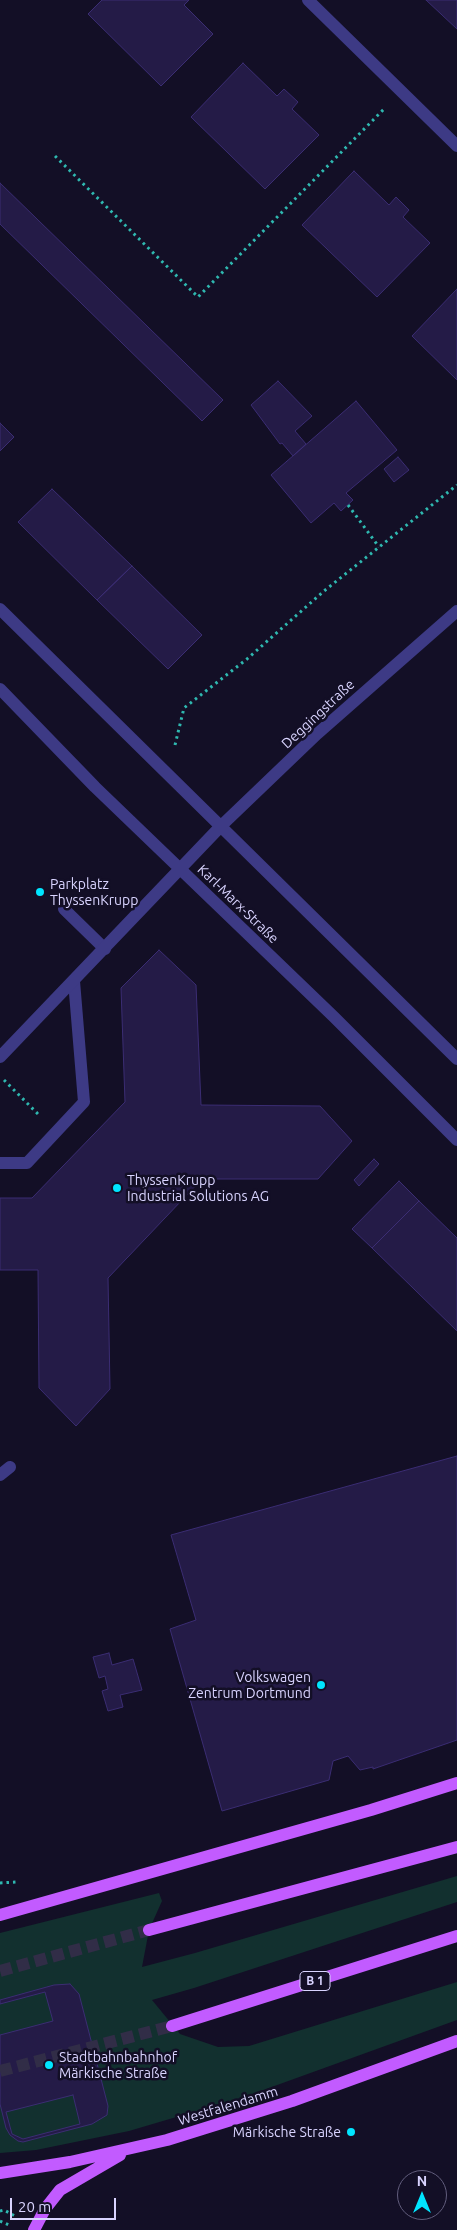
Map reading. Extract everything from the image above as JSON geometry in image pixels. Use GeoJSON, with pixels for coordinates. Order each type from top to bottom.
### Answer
{"type":"FeatureCollection","features":[{"type":"Feature","properties":{"kind":"main road"},"geometry":{"type":"LineString","coordinates":[[0,1915],[362,1813],[457,1783]]}},
{"type":"Feature","properties":{"kind":"main road"},"geometry":{"type":"LineString","coordinates":[[149,1930],[457,1847]]}},
{"type":"Feature","properties":{"kind":"main road"},"geometry":{"type":"LineString","coordinates":[[0,1907],[34,1906]]}},
{"type":"Feature","properties":{"kind":"main road","name":"B 1"},"geometry":{"type":"LineString","coordinates":[[172,2026],[457,1936]]}},
{"type":"Feature","properties":{"kind":"main road","name":"Westfalendamm"},"geometry":{"type":"LineString","coordinates":[[0,2173],[70,2162],[167,2140],[292,2101],[457,2041]]}},
{"type":"Feature","properties":{"kind":"main road"},"geometry":{"type":"LineString","coordinates":[[34,2230],[45,2209],[60,2190],[131,2149]]}},
{"type":"Feature","properties":{"kind":"street"},"geometry":{"type":"LineString","coordinates":[[308,0],[457,146]]}},
{"type":"Feature","properties":{"kind":"street"},"geometry":{"type":"LineString","coordinates":[[0,609],[457,1059]]}},
{"type":"Feature","properties":{"kind":"street","name":"Deggingstraße"},"geometry":{"type":"LineString","coordinates":[[0,1057],[221,826],[317,734],[457,611]]}},
{"type":"Feature","properties":{"kind":"street","name":"Karl-Marx-Straße"},"geometry":{"type":"LineString","coordinates":[[0,689],[95,788],[334,1017],[457,1140]]}},
{"type":"Feature","properties":{"kind":"street"},"geometry":{"type":"LineString","coordinates":[[64,909],[105,949]]}},
{"type":"Feature","properties":{"kind":"street"},"geometry":{"type":"LineString","coordinates":[[0,1163],[27,1163],[84,1102],[74,981]]}},
{"type":"Feature","properties":{"kind":"path"},"geometry":{"type":"LineString","coordinates":[[55,156],[198,297],[401,91]]}},
{"type":"Feature","properties":{"kind":"path"},"geometry":{"type":"LineString","coordinates":[[168,775],[184,708],[247,659],[379,547],[457,485]]}},
{"type":"Feature","properties":{"kind":"path"},"geometry":{"type":"LineString","coordinates":[[348,505],[379,547]]}},
{"type":"Feature","properties":{"kind":"green space"},"geometry":{"type":"Polygon","coordinates":[[[457,1876],[457,1902],[152,2000],[180,2034],[218,2047],[249,2046],[457,1982],[457,2020],[244,2097],[129,2131],[36,2150],[0,2153],[0,1933],[159,1893],[162,1901],[149,1930],[142,1967],[457,1876]]]}},
{"type":"Feature","properties":{"kind":"building"},"geometry":{"type":"Polygon","coordinates":[[[102,0],[189,0],[184,5],[213,34],[161,86],[88,14],[102,0]]]}},
{"type":"Feature","properties":{"kind":"building"},"geometry":{"type":"Polygon","coordinates":[[[426,0],[457,0],[457,29],[426,0]]]}},
{"type":"Feature","properties":{"kind":"building"},"geometry":{"type":"Polygon","coordinates":[[[243,63],[277,96],[284,89],[298,102],[292,109],[319,135],[265,189],[191,117],[243,63]]]}},
{"type":"Feature","properties":{"kind":"building"},"geometry":{"type":"Polygon","coordinates":[[[354,171],[389,205],[396,197],[409,210],[403,217],[430,243],[377,297],[302,225],[354,171]]]}},
{"type":"Feature","properties":{"kind":"building"},"geometry":{"type":"Polygon","coordinates":[[[0,183],[223,400],[202,421],[0,224],[0,183]]]}},
{"type":"Feature","properties":{"kind":"building"},"geometry":{"type":"Polygon","coordinates":[[[457,289],[457,380],[412,336],[457,289]]]}},
{"type":"Feature","properties":{"kind":"building"},"geometry":{"type":"Polygon","coordinates":[[[278,381],[312,416],[295,431],[306,444],[293,456],[282,443],[280,444],[251,405],[278,381]]]}},
{"type":"Feature","properties":{"kind":"building"},"geometry":{"type":"Polygon","coordinates":[[[356,401],[397,450],[346,493],[353,500],[341,511],[334,503],[311,523],[271,475],[356,401]]]}},
{"type":"Feature","properties":{"kind":"building"},"geometry":{"type":"Polygon","coordinates":[[[0,423],[14,437],[0,451],[0,423]]]}},
{"type":"Feature","properties":{"kind":"building"},"geometry":{"type":"Polygon","coordinates":[[[398,457],[409,470],[394,482],[384,469],[398,457]]]}},
{"type":"Feature","properties":{"kind":"building"},"geometry":{"type":"Polygon","coordinates":[[[52,489],[132,566],[97,600],[18,522],[52,489]]]}},
{"type":"Feature","properties":{"kind":"building"},"geometry":{"type":"Polygon","coordinates":[[[132,566],[202,635],[168,669],[97,600],[132,566]]]}},
{"type":"Feature","properties":{"kind":"building","name":"ThyssenKrupp Industrial Solutions AG"},"geometry":{"type":"Polygon","coordinates":[[[159,950],[196,985],[201,1105],[320,1106],[352,1141],[318,1179],[202,1179],[108,1278],[110,1389],[76,1426],[39,1388],[38,1270],[0,1270],[0,1198],[32,1198],[125,1102],[121,988],[159,950]]]}},
{"type":"Feature","properties":{"kind":"building"},"geometry":{"type":"Polygon","coordinates":[[[374,1159],[379,1164],[359,1186],[354,1180],[374,1159]]]}},
{"type":"Feature","properties":{"kind":"building"},"geometry":{"type":"Polygon","coordinates":[[[399,1181],[419,1201],[372,1248],[352,1229],[399,1181]]]}},
{"type":"Feature","properties":{"kind":"building"},"geometry":{"type":"Polygon","coordinates":[[[419,1201],[457,1238],[457,1331],[372,1248],[419,1201]]]}},
{"type":"Feature","properties":{"kind":"building","name":"Volkswagen Zentrum Dortmund"},"geometry":{"type":"Polygon","coordinates":[[[457,1456],[457,1740],[373,1769],[373,1767],[360,1770],[348,1756],[333,1761],[329,1780],[222,1811],[170,1629],[196,1620],[171,1535],[457,1456]]]}},
{"type":"Feature","properties":{"kind":"building"},"geometry":{"type":"Polygon","coordinates":[[[109,1653],[112,1665],[133,1659],[142,1690],[120,1695],[123,1707],[108,1711],[102,1691],[108,1689],[105,1676],[99,1678],[93,1657],[109,1653]]]}},
{"type":"Feature","properties":{"kind":"building","name":"Stadtbahnbahnhof Märkische Straße"},"geometry":{"type":"Polygon","coordinates":[[[70,1984],[79,1994],[108,2106],[107,2115],[92,2124],[23,2142],[18,2141],[10,2135],[6,2128],[0,2104],[0,2035],[53,2021],[45,1992],[0,2004],[0,2000],[54,1985],[70,1984]],[[73,2095],[6,2112],[12,2134],[23,2139],[80,2124],[73,2095]]]}},
{"type":"Feature","properties":{"kind":"tunnel"},"geometry":{"type":"LineString","coordinates":[[0,1971],[149,1930]]}},
{"type":"Feature","properties":{"kind":"tunnel"},"geometry":{"type":"LineString","coordinates":[[0,2071],[172,2026]]}},
{"type":"Feature","properties":{"kind":"place","name":"Parkplatz ThyssenKrupp"},"geometry":{"type":"Point","coordinates":[40,892]}},
{"type":"Feature","properties":{"kind":"place","name":"ThyssenKrupp Industrial Solutions AG"},"geometry":{"type":"Point","coordinates":[117,1188]}},
{"type":"Feature","properties":{"kind":"place","name":"Volkswagen Zentrum Dortmund"},"geometry":{"type":"Point","coordinates":[321,1685]}},
{"type":"Feature","properties":{"kind":"place","name":"Stadtbahnbahnhof Märkische Straße"},"geometry":{"type":"Point","coordinates":[49,2065]}},
{"type":"Feature","properties":{"kind":"place","name":"Märkische Straße"},"geometry":{"type":"Point","coordinates":[351,2132]}}]}
